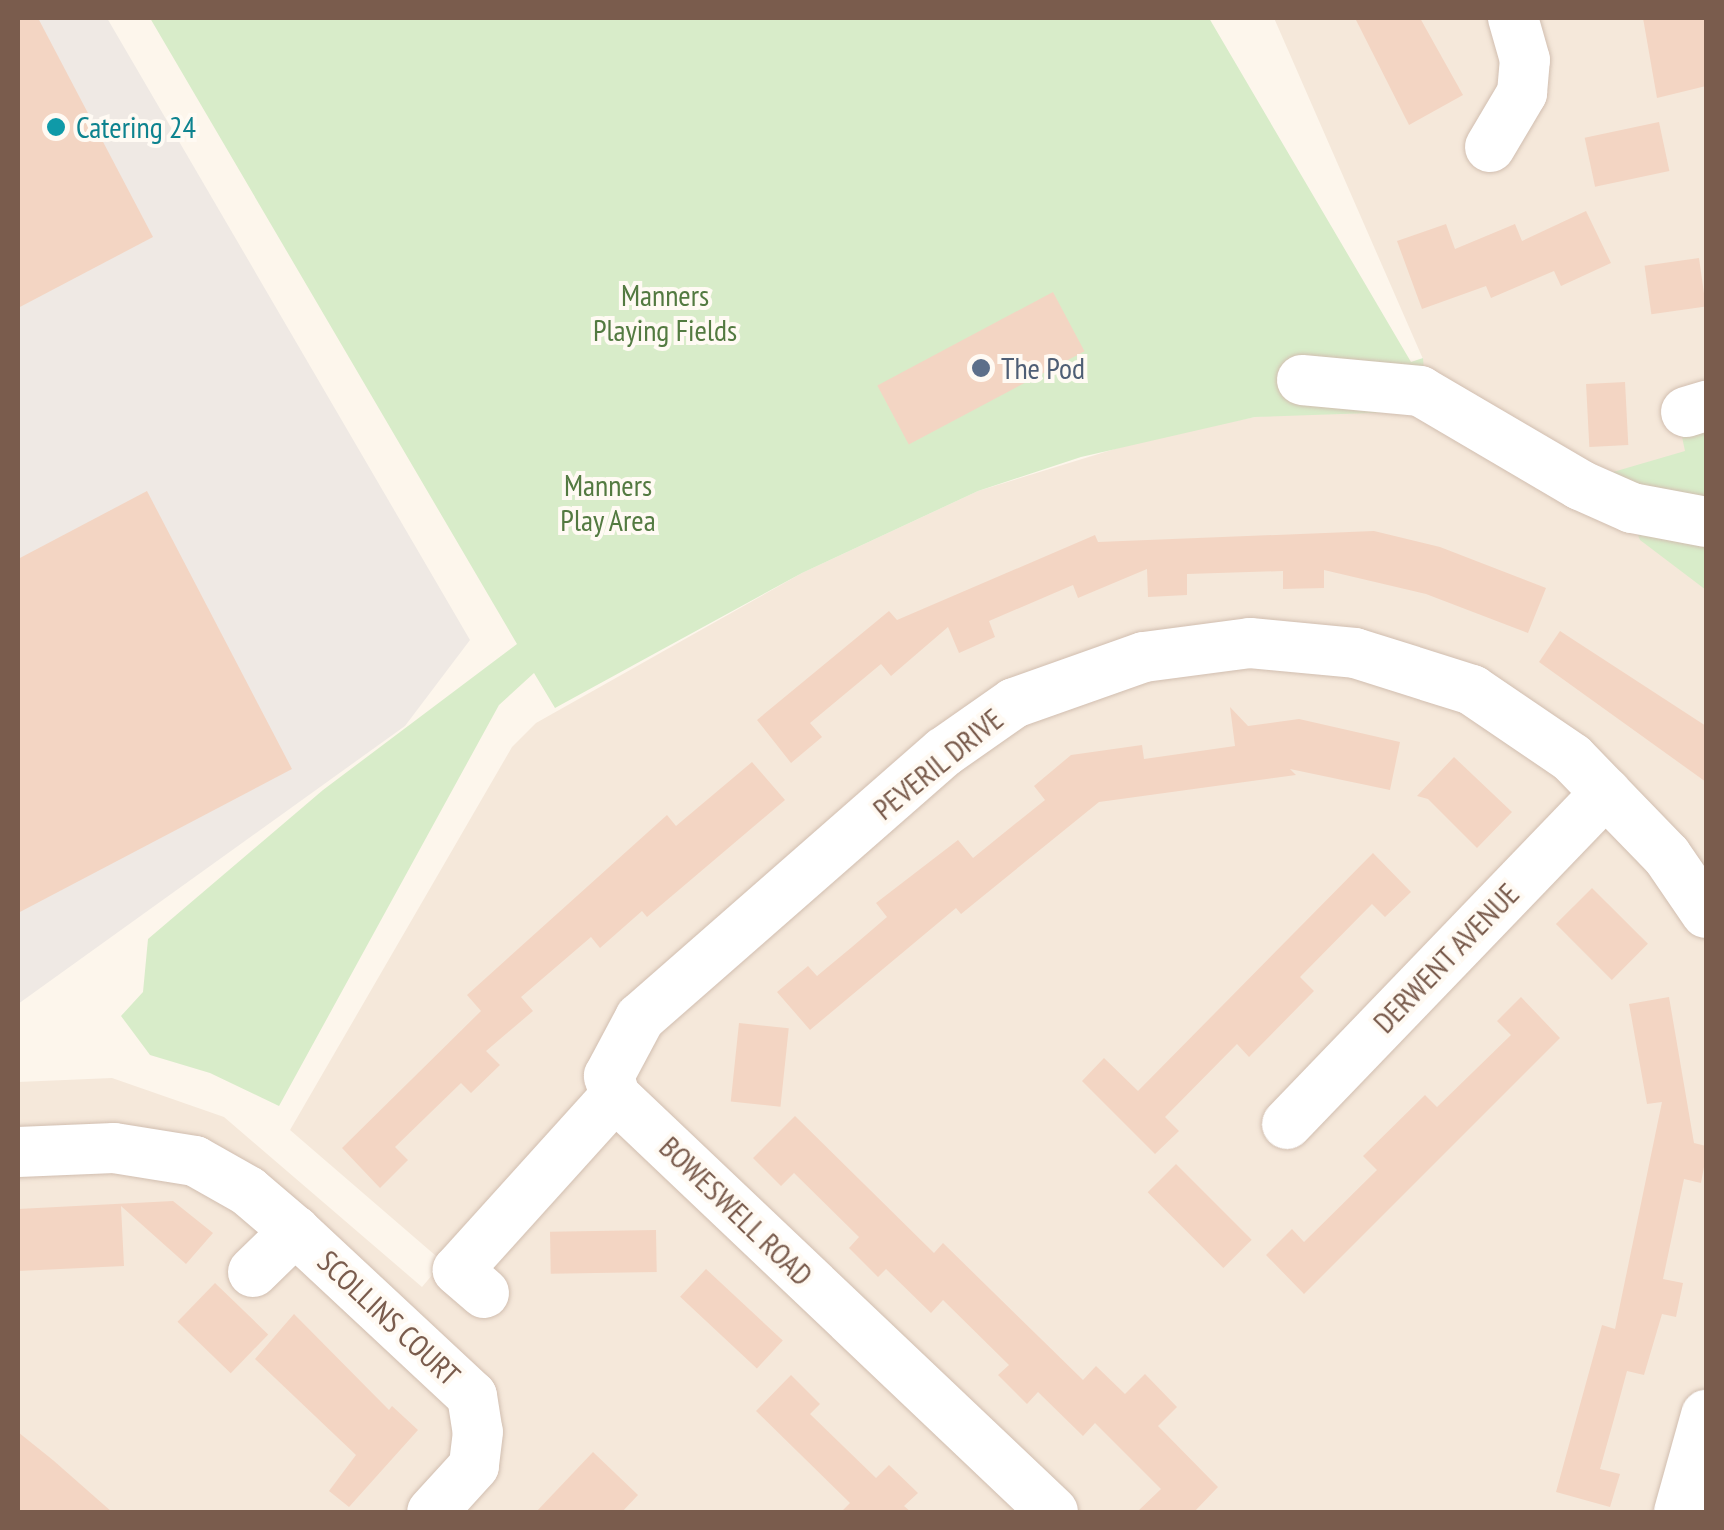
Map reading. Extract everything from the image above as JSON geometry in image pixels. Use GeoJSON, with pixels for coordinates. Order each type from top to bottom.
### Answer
{"type":"FeatureCollection","features":[{"type":"Feature","properties":{"kind":"street"},"geometry":{"type":"LineString","coordinates":[[1490,147],[1522,93],[1525,60],[1513,18]]}},
{"type":"Feature","properties":{"kind":"street"},"geometry":{"type":"LineString","coordinates":[[1302,380],[1420,391],[1580,485],[1632,508],[1706,522]]}},
{"type":"Feature","properties":{"kind":"street","name":"PEVERIL DRIVE"},"geometry":{"type":"LineString","coordinates":[[615,1096],[609,1076],[640,1018],[944,752],[1014,703],[1144,657],[1250,642],[1356,653],[1429,672],[1539,729],[1667,856],[1706,913]]}},
{"type":"Feature","properties":{"kind":"street","name":"DERWENT AVENUE"},"geometry":{"type":"LineString","coordinates":[[1287,1124],[1606,792]]}},
{"type":"Feature","properties":{"kind":"street"},"geometry":{"type":"LineString","coordinates":[[484,1293],[458,1270],[615,1096]]}},
{"type":"Feature","properties":{"kind":"street","name":"BOWESWELL ROAD"},"geometry":{"type":"LineString","coordinates":[[615,1096],[1052,1512]]}},
{"type":"Feature","properties":{"kind":"street","name":"SCOLLINS COURT"},"geometry":{"type":"LineString","coordinates":[[18,1152],[114,1148],[213,1170],[295,1231],[472,1396],[478,1432],[474,1466],[432,1512]]}},
{"type":"Feature","properties":{"kind":"street","name":"SCOLLINS COURT"},"geometry":{"type":"LineString","coordinates":[[253,1272],[295,1231]]}},
{"type":"Feature","properties":{"kind":"street"},"geometry":{"type":"LineString","coordinates":[[1678,1512],[1706,1415]]}},
{"type":"Feature","properties":{"kind":"shaded area"},"geometry":{"type":"Polygon","coordinates":[[[18,18],[107,18],[470,640],[405,726],[18,1004],[18,18]]]}},
{"type":"Feature","properties":{"kind":"shaded area"},"geometry":{"type":"Polygon","coordinates":[[[1274,18],[1706,18],[1706,1512],[18,1512],[18,1082],[112,1078],[224,1117],[422,1287],[443,1262],[290,1130],[512,747],[536,723],[802,573],[978,491],[1157,436],[1255,417],[1351,409],[1423,359],[1274,18]]]}},
{"type":"Feature","properties":{"kind":"green space","name":"Manners Playing Fields"},"geometry":{"type":"Polygon","coordinates":[[[150,18],[1209,18],[1411,362],[1423,358],[1427,411],[1255,417],[1081,457],[978,491],[802,573],[555,708],[534,673],[499,705],[279,1106],[210,1073],[150,1055],[121,1016],[143,992],[148,939],[323,790],[517,644],[150,18]]]}},
{"type":"Feature","properties":{"kind":"green space"},"geometry":{"type":"Polygon","coordinates":[[[1706,424],[1706,590],[1640,540],[1613,472],[1685,451],[1681,432],[1706,424]]]}},
{"type":"Feature","properties":{"kind":"building","name":"Catering 24"},"geometry":{"type":"Polygon","coordinates":[[[18,18],[38,18],[153,237],[18,308],[18,18]]]}},
{"type":"Feature","properties":{"kind":"building"},"geometry":{"type":"Polygon","coordinates":[[[1355,18],[1420,18],[1463,95],[1409,125],[1355,18]]]}},
{"type":"Feature","properties":{"kind":"building"},"geometry":{"type":"Polygon","coordinates":[[[1643,18],[1706,18],[1706,86],[1657,98],[1643,18]]]}},
{"type":"Feature","properties":{"kind":"building"},"geometry":{"type":"Polygon","coordinates":[[[1659,122],[1669,171],[1595,187],[1585,138],[1659,122]]]}},
{"type":"Feature","properties":{"kind":"building"},"geometry":{"type":"Polygon","coordinates":[[[1586,211],[1611,263],[1561,286],[1554,271],[1491,298],[1486,286],[1422,309],[1397,241],[1446,224],[1455,249],[1515,224],[1522,241],[1586,211]]]}},
{"type":"Feature","properties":{"kind":"building"},"geometry":{"type":"Polygon","coordinates":[[[1699,258],[1706,307],[1651,314],[1645,266],[1699,258]]]}},
{"type":"Feature","properties":{"kind":"building","name":"The Pod"},"geometry":{"type":"Polygon","coordinates":[[[1053,292],[1084,351],[909,445],[877,385],[1053,292]]]}},
{"type":"Feature","properties":{"kind":"building"},"geometry":{"type":"Polygon","coordinates":[[[1625,382],[1628,445],[1589,447],[1586,384],[1625,382]]]}},
{"type":"Feature","properties":{"kind":"building"},"geometry":{"type":"Polygon","coordinates":[[[147,491],[292,769],[18,913],[18,559],[147,491]]]}},
{"type":"Feature","properties":{"kind":"building"},"geometry":{"type":"Polygon","coordinates":[[[1374,531],[1440,547],[1546,588],[1528,633],[1426,594],[1324,570],[1324,588],[1283,589],[1283,571],[1187,574],[1187,595],[1148,597],[1147,569],[1078,598],[1073,585],[989,621],[995,637],[959,653],[948,627],[891,676],[881,664],[810,723],[822,737],[791,763],[757,720],[889,611],[897,620],[1095,535],[1098,542],[1374,531]]]}},
{"type":"Feature","properties":{"kind":"building"},"geometry":{"type":"Polygon","coordinates":[[[1560,631],[1706,726],[1706,782],[1539,662],[1560,631]]]}},
{"type":"Feature","properties":{"kind":"building"},"geometry":{"type":"Polygon","coordinates":[[[1230,707],[1248,726],[1299,719],[1400,742],[1390,790],[1290,769],[1296,775],[1099,802],[961,914],[956,908],[810,1030],[777,992],[808,966],[817,976],[852,947],[887,917],[876,903],[958,840],[973,858],[1045,800],[1034,786],[1071,755],[1142,745],[1144,759],[1235,746],[1230,707]]]}},
{"type":"Feature","properties":{"kind":"building"},"geometry":{"type":"Polygon","coordinates":[[[1454,757],[1512,812],[1477,848],[1428,799],[1417,796],[1454,757]]]}},
{"type":"Feature","properties":{"kind":"building"},"geometry":{"type":"Polygon","coordinates":[[[752,762],[785,800],[647,917],[642,911],[600,948],[591,937],[521,997],[533,1011],[486,1051],[500,1065],[471,1093],[461,1083],[395,1147],[408,1160],[380,1188],[342,1148],[481,1011],[467,995],[667,815],[676,826],[752,762]]]}},
{"type":"Feature","properties":{"kind":"building"},"geometry":{"type":"Polygon","coordinates":[[[1373,853],[1411,892],[1385,917],[1372,904],[1300,977],[1314,991],[1249,1057],[1237,1044],[1165,1117],[1179,1131],[1155,1154],[1082,1081],[1104,1058],[1138,1091],[1373,853]]]}},
{"type":"Feature","properties":{"kind":"building"},"geometry":{"type":"Polygon","coordinates":[[[1592,888],[1648,944],[1612,980],[1556,924],[1592,888]]]}},
{"type":"Feature","properties":{"kind":"building"},"geometry":{"type":"Polygon","coordinates":[[[1521,997],[1560,1038],[1304,1294],[1266,1255],[1292,1229],[1304,1242],[1377,1170],[1363,1156],[1425,1095],[1437,1107],[1511,1035],[1497,1021],[1521,997]]]}},
{"type":"Feature","properties":{"kind":"building"},"geometry":{"type":"Polygon","coordinates":[[[1669,997],[1694,1143],[1706,1146],[1706,1156],[1701,1183],[1684,1179],[1663,1279],[1683,1283],[1676,1317],[1662,1314],[1644,1375],[1627,1371],[1600,1469],[1620,1474],[1610,1507],[1556,1492],[1602,1325],[1615,1329],[1662,1102],[1647,1104],[1629,1004],[1669,997]]]}},
{"type":"Feature","properties":{"kind":"building"},"geometry":{"type":"Polygon","coordinates":[[[739,1023],[789,1028],[780,1107],[731,1102],[739,1023]]]}},
{"type":"Feature","properties":{"kind":"building"},"geometry":{"type":"Polygon","coordinates":[[[795,1116],[934,1253],[943,1243],[1083,1380],[1096,1366],[1125,1394],[1145,1374],[1177,1407],[1158,1426],[1218,1487],[1194,1512],[1137,1512],[1161,1489],[1095,1423],[1083,1436],[1038,1392],[1027,1404],[998,1375],[1009,1365],[943,1300],[931,1313],[886,1269],[878,1277],[849,1248],[859,1237],[794,1173],[781,1186],[753,1158],[795,1116]]]}},
{"type":"Feature","properties":{"kind":"building"},"geometry":{"type":"Polygon","coordinates":[[[1176,1164],[1252,1240],[1223,1268],[1148,1192],[1176,1164]]]}},
{"type":"Feature","properties":{"kind":"building"},"geometry":{"type":"Polygon","coordinates":[[[173,1201],[213,1233],[186,1264],[121,1206],[124,1266],[18,1271],[18,1209],[173,1201]]]}},
{"type":"Feature","properties":{"kind":"building"},"geometry":{"type":"Polygon","coordinates":[[[656,1230],[657,1272],[551,1274],[550,1232],[656,1230]]]}},
{"type":"Feature","properties":{"kind":"building"},"geometry":{"type":"Polygon","coordinates":[[[706,1269],[783,1341],[757,1368],[680,1297],[706,1269]]]}},
{"type":"Feature","properties":{"kind":"building"},"geometry":{"type":"Polygon","coordinates":[[[215,1283],[268,1334],[231,1373],[177,1322],[215,1283]]]}},
{"type":"Feature","properties":{"kind":"building"},"geometry":{"type":"Polygon","coordinates":[[[294,1314],[389,1410],[392,1406],[418,1430],[349,1507],[329,1491],[356,1455],[255,1359],[294,1314]]]}},
{"type":"Feature","properties":{"kind":"building"},"geometry":{"type":"Polygon","coordinates":[[[791,1375],[820,1404],[810,1414],[876,1478],[889,1465],[918,1493],[904,1506],[911,1512],[841,1512],[850,1503],[756,1411],[791,1375]]]}},
{"type":"Feature","properties":{"kind":"building"},"geometry":{"type":"Polygon","coordinates":[[[18,1432],[54,1461],[112,1512],[18,1512],[18,1432]]]}},
{"type":"Feature","properties":{"kind":"building"},"geometry":{"type":"Polygon","coordinates":[[[593,1452],[638,1495],[622,1512],[536,1512],[593,1452]]]}},
{"type":"Feature","properties":{"kind":"place","name":"Catering 24"},"geometry":{"type":"Point","coordinates":[56,127]}},
{"type":"Feature","properties":{"kind":"place","name":"The Pod"},"geometry":{"type":"Point","coordinates":[981,368]}},
{"type":"Feature","properties":{"kind":"park label","name":"Manners Play Area"},"geometry":{"type":"Point","coordinates":[608,502]}}]}
